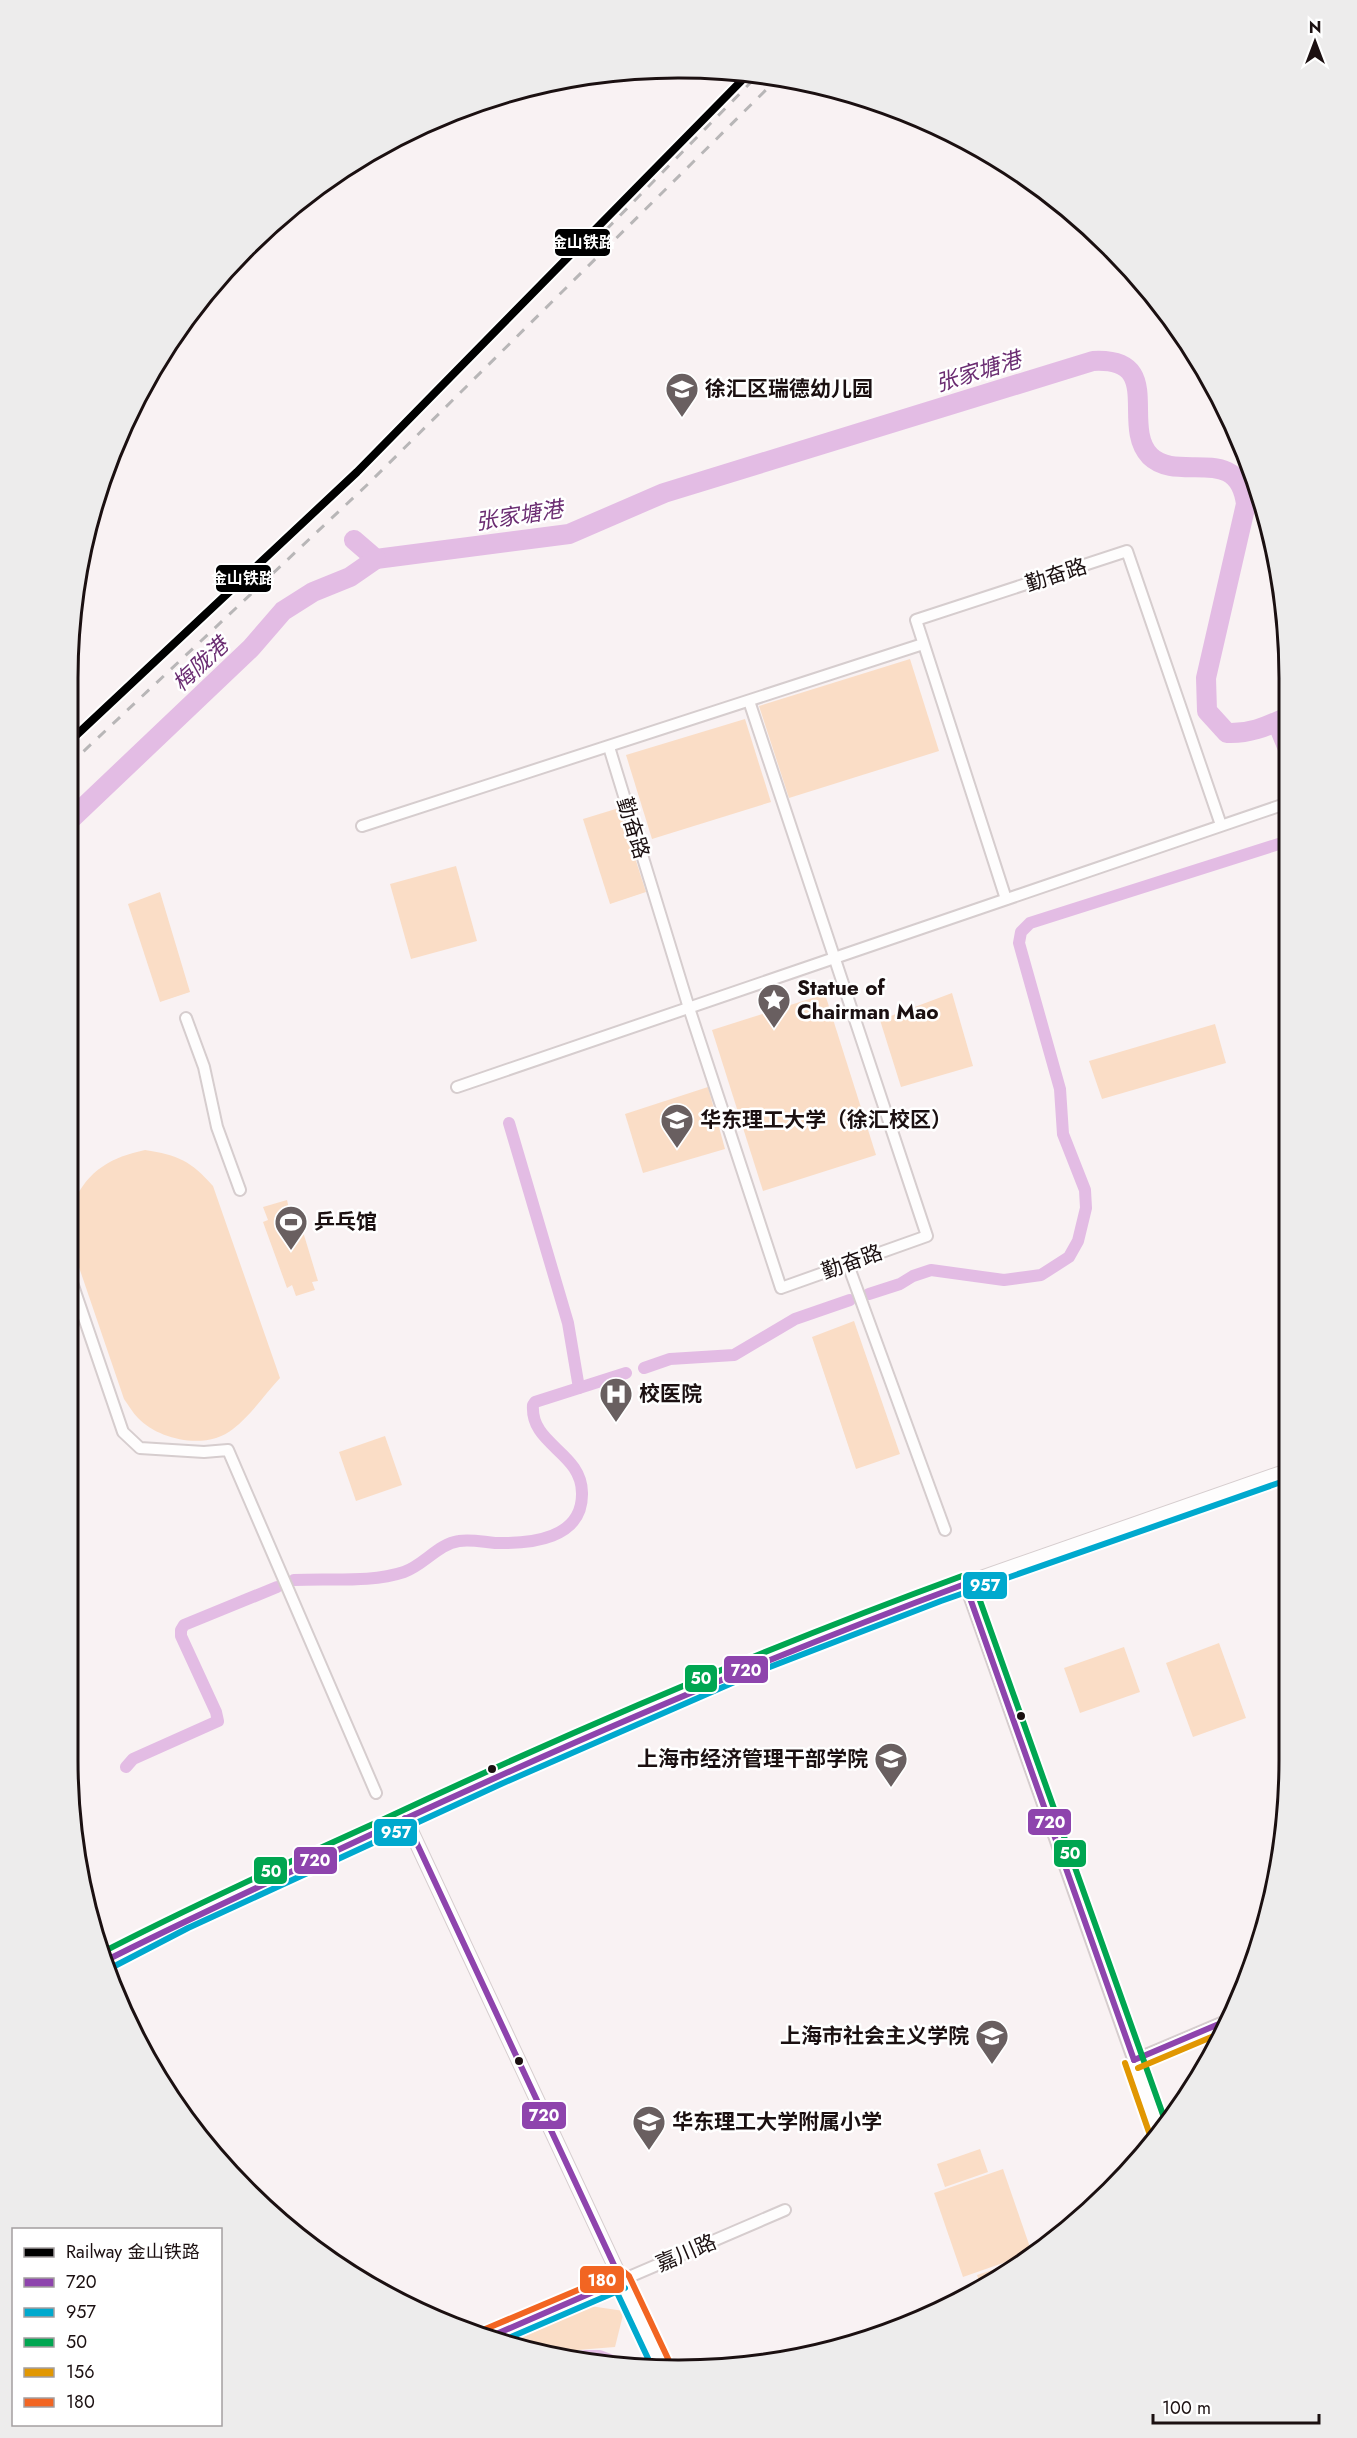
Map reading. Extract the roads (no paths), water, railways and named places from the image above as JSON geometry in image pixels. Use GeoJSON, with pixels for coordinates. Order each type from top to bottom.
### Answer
{"type":"FeatureCollection","features":[{"type":"Feature","properties":{"kind":"street","name":"勤奋路"},"geometry":{"type":"LineString","coordinates":[[923,644],[916,620],[1127,551],[1221,825]]}},
{"type":"Feature","properties":{"kind":"street"},"geometry":{"type":"LineString","coordinates":[[363,826],[923,644],[1006,899]]}},
{"type":"Feature","properties":{"kind":"street","name":"勤奋路"},"geometry":{"type":"LineString","coordinates":[[609,747],[688,1008],[782,1288],[847,1262],[927,1236],[749,701]]}},
{"type":"Feature","properties":{"kind":"street"},"geometry":{"type":"LineString","coordinates":[[457,1087],[1279,806]]}},
{"type":"Feature","properties":{"kind":"street"},"geometry":{"type":"LineString","coordinates":[[186,1018],[204,1067],[217,1127],[240,1190]]}},
{"type":"Feature","properties":{"kind":"street"},"geometry":{"type":"LineString","coordinates":[[847,1262],[945,1530]]}},
{"type":"Feature","properties":{"kind":"street"},"geometry":{"type":"LineString","coordinates":[[78,1300],[123,1432],[140,1448],[204,1452],[228,1450],[376,1793]]}},
{"type":"Feature","properties":{"kind":"street"},"geometry":{"type":"LineString","coordinates":[[112,1957],[184,1920],[405,1818],[759,1662],[965,1584],[1279,1474]]}},
{"type":"Feature","properties":{"kind":"street"},"geometry":{"type":"LineString","coordinates":[[965,1584],[1156,2124]]}},
{"type":"Feature","properties":{"kind":"street"},"geometry":{"type":"LineString","coordinates":[[405,1818],[659,2360]]}},
{"type":"Feature","properties":{"kind":"street"},"geometry":{"type":"LineString","coordinates":[[1134,2060],[1217,2025]]}},
{"type":"Feature","properties":{"kind":"street","name":"嘉川路"},"geometry":{"type":"LineString","coordinates":[[500,2333],[785,2210]]}},
{"type":"Feature","properties":{"kind":"waterway","name":"张家塘港"},"geometry":{"type":"LineString","coordinates":[[354,540],[376,559],[569,534],[664,493],[1093,361],[1115,363],[1128,370],[1135,381],[1138,395],[1139,428],[1142,443],[1150,456],[1162,464],[1176,467],[1219,469],[1232,474],[1241,485],[1246,504],[1206,678],[1207,711],[1227,733],[1250,731],[1279,721]]}},
{"type":"Feature","properties":{"kind":"waterway","name":"梅陇港"},"geometry":{"type":"LineString","coordinates":[[78,812],[251,648],[283,611],[313,592],[350,577],[376,559]]}},
{"type":"Feature","properties":{"kind":"waterway"},"geometry":{"type":"LineString","coordinates":[[1273,723],[1279,738]]}},
{"type":"Feature","properties":{"kind":"waterway"},"geometry":{"type":"LineString","coordinates":[[869,1294],[900,1284],[913,1276],[931,1270],[1004,1280],[1041,1275],[1069,1257],[1078,1241],[1086,1208],[1085,1190],[1063,1134],[1060,1089],[1019,943],[1021,932],[1030,923],[1279,844]]}},
{"type":"Feature","properties":{"kind":"waterway"},"geometry":{"type":"LineString","coordinates":[[509,1123],[568,1323],[579,1388]]}},
{"type":"Feature","properties":{"kind":"waterway"},"geometry":{"type":"LineString","coordinates":[[644,1368],[670,1359],[734,1355],[795,1319],[850,1300]]}},
{"type":"Feature","properties":{"kind":"waterway"},"geometry":{"type":"LineString","coordinates":[[294,1580],[378,1578],[411,1569],[451,1543],[468,1540],[495,1543],[524,1542],[552,1536],[564,1529],[574,1520],[580,1508],[582,1493],[580,1479],[566,1458],[539,1430],[534,1419],[533,1405],[535,1402],[626,1373]]}},
{"type":"Feature","properties":{"kind":"waterway"},"geometry":{"type":"LineString","coordinates":[[126,1767],[133,1759],[218,1721],[181,1636],[184,1625],[277,1587]]}},
{"type":"Feature","properties":{"kind":"railway"},"geometry":{"type":"LineString","coordinates":[[592,244],[751,82]]}},
{"type":"Feature","properties":{"kind":"railway"},"geometry":{"type":"LineString","coordinates":[[78,757],[368,484],[770,85]]}},
{"type":"Feature","properties":{"kind":"rail line","name":"金山铁路"},"geometry":{"type":"LineString","coordinates":[[78,734],[357,472],[741,81]]}},
{"type":"Feature","properties":{"kind":"place","name":"徐汇区瑞德幼儿园"},"geometry":{"type":"Point","coordinates":[682,418]}},
{"type":"Feature","properties":{"kind":"place","name":"Statue of Chairman Mao"},"geometry":{"type":"Point","coordinates":[774,1029]}},
{"type":"Feature","properties":{"kind":"place","name":"华东理工大学（徐汇校区）"},"geometry":{"type":"Point","coordinates":[677,1149]}},
{"type":"Feature","properties":{"kind":"place","name":"乒乓馆"},"geometry":{"type":"Point","coordinates":[291,1251]}},
{"type":"Feature","properties":{"kind":"place","name":"校医院"},"geometry":{"type":"Point","coordinates":[616,1423]}},
{"type":"Feature","properties":{"kind":"place","name":"上海市经济管理干部学院"},"geometry":{"type":"Point","coordinates":[891,1788]}},
{"type":"Feature","properties":{"kind":"place","name":"上海市社会主义学院"},"geometry":{"type":"Point","coordinates":[992,2065]}},
{"type":"Feature","properties":{"kind":"place","name":"华东理工大学附属小学"},"geometry":{"type":"Point","coordinates":[649,2151]}}]}
